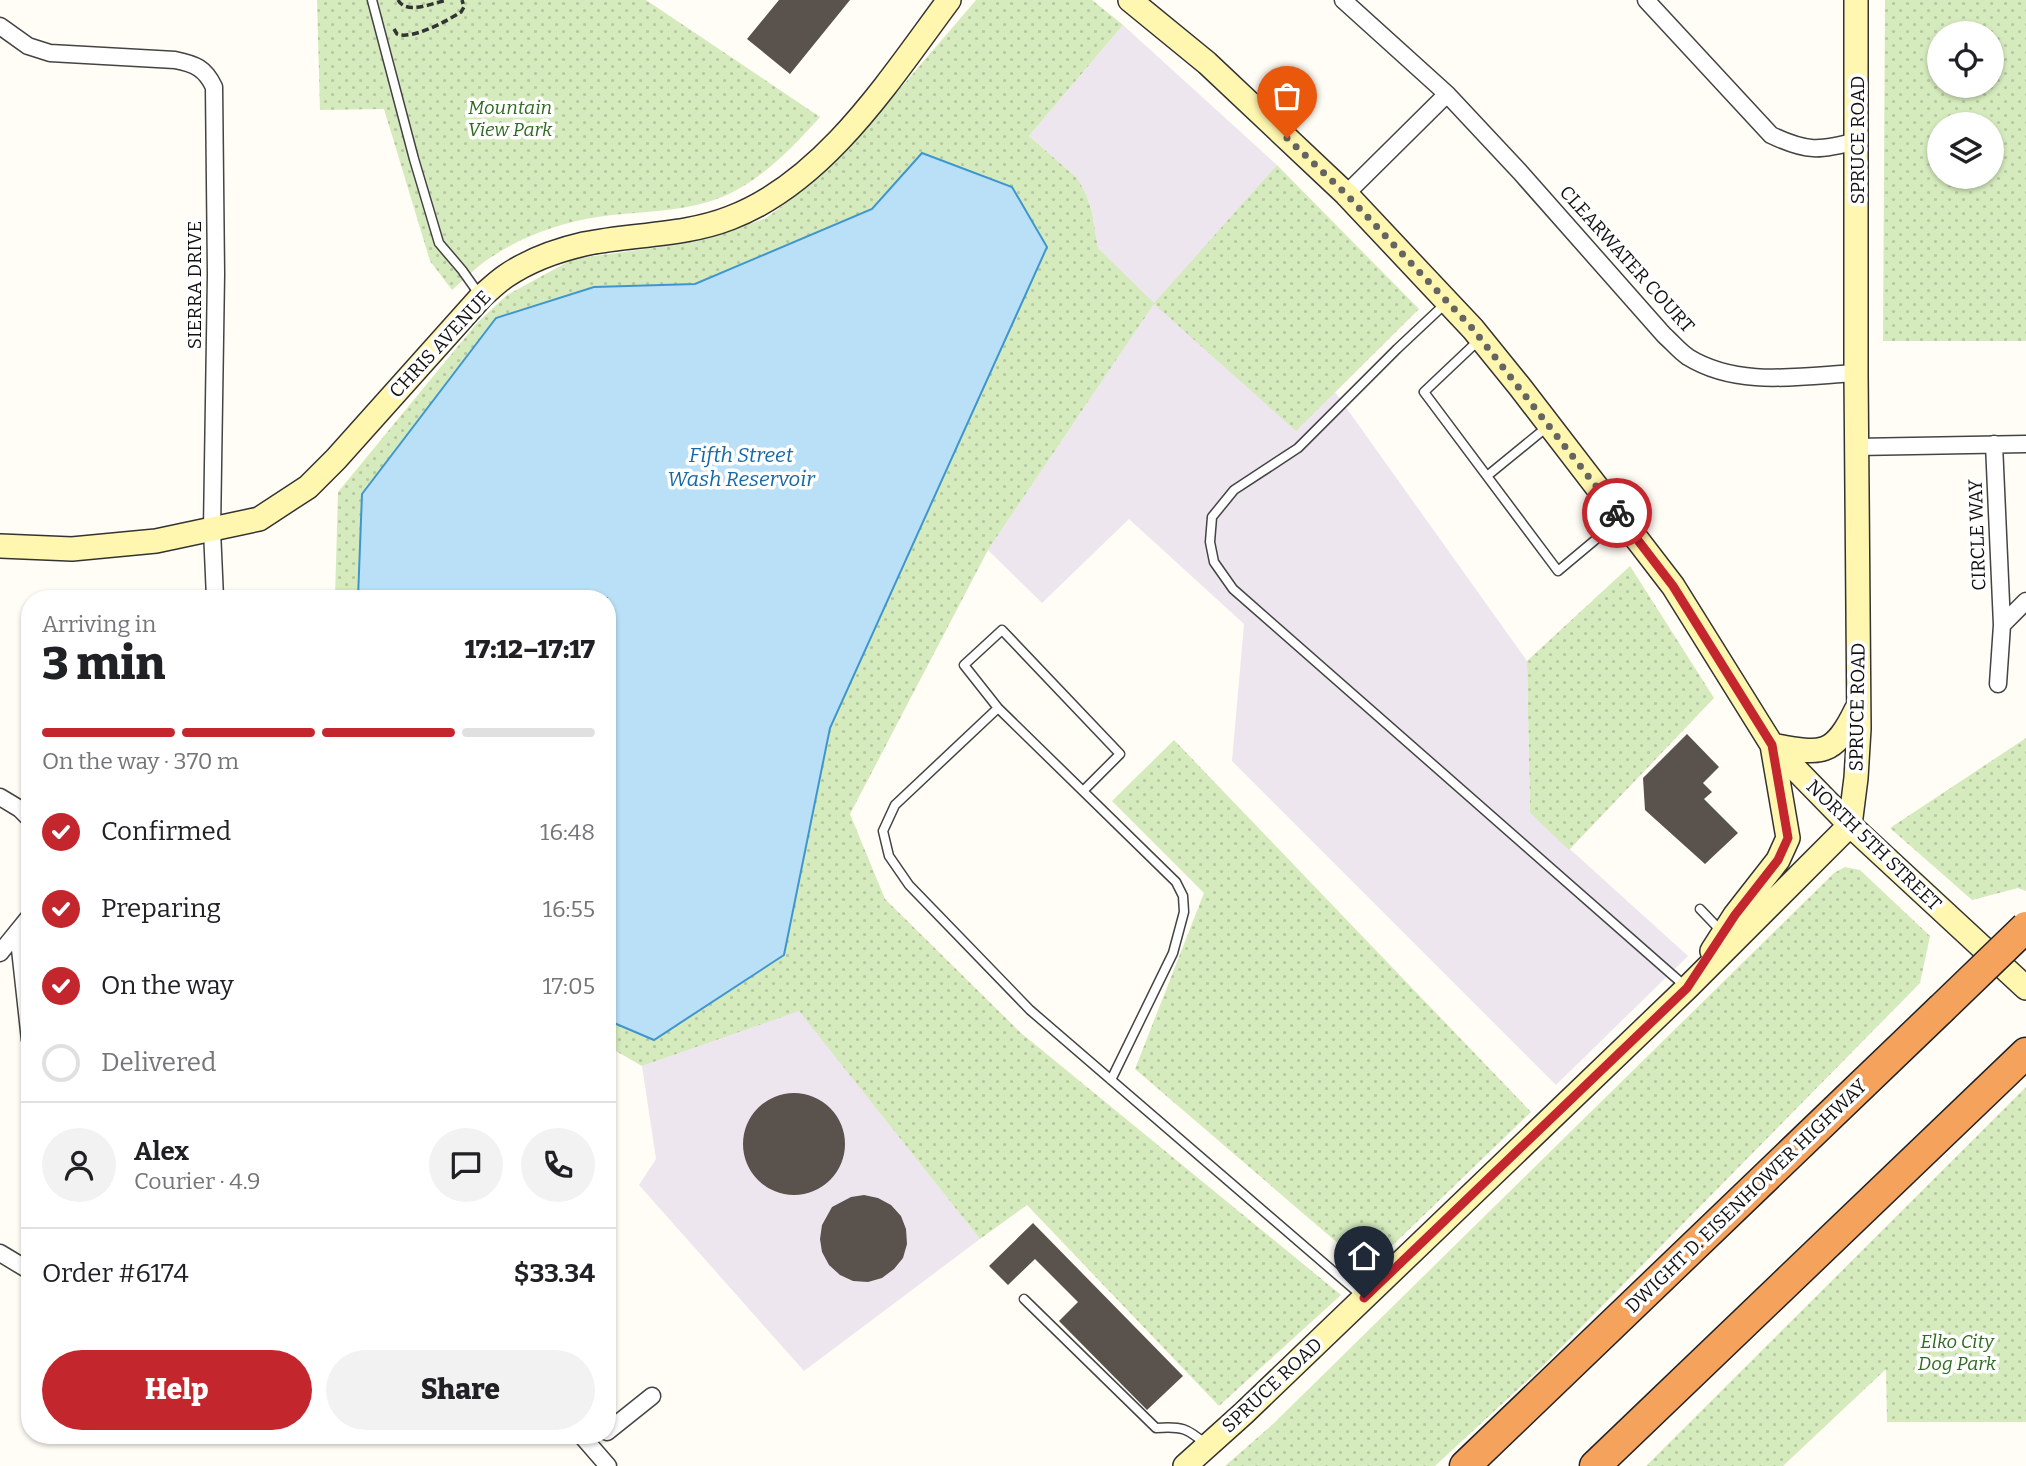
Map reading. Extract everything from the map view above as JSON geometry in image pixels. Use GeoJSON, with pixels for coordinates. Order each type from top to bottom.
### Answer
{"type":"FeatureCollection","features":[{"type":"Feature","properties":{"kind":"highway","name":"DWIGHT D. EISENHOWER HIGHWAY"},"geometry":{"type":"LineString","coordinates":[[1465,1466],[2026,927]]}},
{"type":"Feature","properties":{"kind":"highway"},"geometry":{"type":"LineString","coordinates":[[1595,1466],[2018,1061]]}},
{"type":"Feature","properties":{"kind":"street","name":"CHRIS AVENUE"},"geometry":{"type":"LineString","coordinates":[[0,546],[72,549],[156,541],[259,519],[308,487],[481,296],[505,276],[540,258],[583,244],[693,228],[728,219],[779,194],[802,176],[871,104],[949,0]]}},
{"type":"Feature","properties":{"kind":"street","name":"NORTH 5TH STREET"},"geometry":{"type":"LineString","coordinates":[[1130,0],[1207,63],[1346,194],[1448,301],[1481,338],[1673,586],[1772,745],[1850,825],[2026,988]]}},
{"type":"Feature","properties":{"kind":"street","name":"CLEARWATER COURT"},"geometry":{"type":"LineString","coordinates":[[1343,0],[1447,93],[1664,335],[1687,356],[1709,368],[1737,376],[1856,373]]}},
{"type":"Feature","properties":{"kind":"street"},"geometry":{"type":"LineString","coordinates":[[1646,0],[1771,135],[1794,146],[1825,149],[1857,141]]}},
{"type":"Feature","properties":{"kind":"street","name":"SPRUCE ROAD"},"geometry":{"type":"LineString","coordinates":[[1185,1466],[1687,988],[1850,825],[1856,778],[1859,704],[1856,447],[1857,0]]}},
{"type":"Feature","properties":{"kind":"street","name":"SIERRA DRIVE"},"geometry":{"type":"LineString","coordinates":[[0,26],[28,46],[50,53],[190,63],[208,75],[214,87],[216,274],[212,530],[215,590]]}},
{"type":"Feature","properties":{"kind":"street"},"geometry":{"type":"LineString","coordinates":[[1346,194],[1447,93]]}},
{"type":"Feature","properties":{"kind":"street","name":"CIRCLE WAY"},"geometry":{"type":"LineString","coordinates":[[1994,444],[2002,625],[1998,684]]}},
{"type":"Feature","properties":{"kind":"street"},"geometry":{"type":"LineString","coordinates":[[1856,447],[2026,444]]}},
{"type":"Feature","properties":{"kind":"street"},"geometry":{"type":"LineString","coordinates":[[2002,625],[2026,601]]}},
{"type":"Feature","properties":{"kind":"street"},"geometry":{"type":"LineString","coordinates":[[1687,988],[1735,915],[1778,860],[1788,838],[1772,745],[1811,752],[1833,746],[1846,732],[1859,704]]}},
{"type":"Feature","properties":{"kind":"street"},"geometry":{"type":"LineString","coordinates":[[0,797],[21,810]]}},
{"type":"Feature","properties":{"kind":"street"},"geometry":{"type":"LineString","coordinates":[[0,953],[21,927]]}},
{"type":"Feature","properties":{"kind":"street"},"geometry":{"type":"LineString","coordinates":[[18,931],[21,958]]}},
{"type":"Feature","properties":{"kind":"street"},"geometry":{"type":"LineString","coordinates":[[0,1252],[21,1265]]}},
{"type":"Feature","properties":{"kind":"street"},"geometry":{"type":"LineString","coordinates":[[616,1422],[652,1396]]}},
{"type":"Feature","properties":{"kind":"street"},"geometry":{"type":"LineString","coordinates":[[599,1444],[608,1466]]}},
{"type":"Feature","properties":{"kind":"lane"},"geometry":{"type":"LineString","coordinates":[[372,0],[439,243],[481,296]]}},
{"type":"Feature","properties":{"kind":"lane"},"geometry":{"type":"LineString","coordinates":[[1448,301],[1298,448],[1234,490],[1212,517],[1210,542],[1214,562],[1233,589],[1687,988]]}},
{"type":"Feature","properties":{"kind":"lane"},"geometry":{"type":"LineString","coordinates":[[1481,338],[1424,391],[1558,571],[1621,519]]}},
{"type":"Feature","properties":{"kind":"lane"},"geometry":{"type":"LineString","coordinates":[[1487,476],[1549,425]]}},
{"type":"Feature","properties":{"kind":"lane"},"geometry":{"type":"LineString","coordinates":[[1083,790],[1120,754],[1002,630],[964,665],[998,708],[1176,882],[1183,896],[1184,912],[1173,953],[1111,1080]]}},
{"type":"Feature","properties":{"kind":"lane"},"geometry":{"type":"LineString","coordinates":[[998,708],[895,805],[883,831],[889,856],[909,885],[1030,1010],[1364,1298]]}},
{"type":"Feature","properties":{"kind":"lane"},"geometry":{"type":"LineString","coordinates":[[1700,909],[1723,933]]}},
{"type":"Feature","properties":{"kind":"lane"},"geometry":{"type":"LineString","coordinates":[[1024,1299],[1156,1428],[1178,1426],[1208,1445]]}},
{"type":"Feature","properties":{"kind":"path"},"geometry":{"type":"LineString","coordinates":[[398,0],[401,5],[409,8],[447,0]]}},
{"type":"Feature","properties":{"kind":"path"},"geometry":{"type":"LineString","coordinates":[[392,22],[397,34],[415,34],[461,12],[464,7],[462,0]]}},
{"type":"Feature","properties":{"kind":"shaded area"},"geometry":{"type":"Polygon","coordinates":[[[1123,25],[1277,165],[1155,303],[1296,430],[1335,392],[1527,661],[1530,813],[1688,956],[1556,1085],[1232,761],[1244,624],[1129,519],[1042,603],[988,550],[1154,304],[1098,248],[1092,212],[1077,178],[1029,136],[1123,25]]]}},
{"type":"Feature","properties":{"kind":"shaded area"},"geometry":{"type":"Polygon","coordinates":[[[799,1010],[980,1239],[804,1371],[639,1185],[656,1159],[642,1066],[799,1010]]]}},
{"type":"Feature","properties":{"kind":"green space","name":"Mountain View Park"},"geometry":{"type":"Polygon","coordinates":[[[317,0],[646,0],[820,117],[787,151],[737,190],[692,206],[583,220],[542,231],[487,260],[452,290],[430,261],[384,109],[320,110],[317,0]]]}},
{"type":"Feature","properties":{"kind":"green space"},"geometry":{"type":"Polygon","coordinates":[[[976,0],[1092,0],[1123,25],[1029,136],[1077,178],[1092,212],[1098,248],[1154,303],[1277,165],[1419,309],[1296,431],[1154,304],[988,550],[850,814],[885,899],[1021,1033],[1341,1295],[1219,1406],[1027,1205],[980,1239],[799,1011],[642,1066],[616,1051],[616,590],[335,590],[338,492],[477,323],[507,295],[573,259],[682,244],[766,218],[808,187],[863,132],[976,0]]]}},
{"type":"Feature","properties":{"kind":"green space"},"geometry":{"type":"Polygon","coordinates":[[[1885,0],[2026,0],[2026,341],[1883,341],[1885,0]]]}},
{"type":"Feature","properties":{"kind":"green space"},"geometry":{"type":"Polygon","coordinates":[[[1630,566],[1714,698],[1569,850],[1530,813],[1527,661],[1630,566]]]}},
{"type":"Feature","properties":{"kind":"green space"},"geometry":{"type":"Polygon","coordinates":[[[2026,738],[2026,891],[2018,888],[1972,900],[1890,828],[2026,738]]]}},
{"type":"Feature","properties":{"kind":"green space"},"geometry":{"type":"Polygon","coordinates":[[[1174,740],[1531,1112],[1368,1269],[1135,1069],[1204,893],[1112,801],[1174,740]]]}},
{"type":"Feature","properties":{"kind":"green space"},"geometry":{"type":"Polygon","coordinates":[[[1845,867],[1860,870],[1930,936],[1920,983],[1542,1367],[1435,1466],[1225,1466],[1272,1425],[1834,873],[1845,867]]]}},
{"type":"Feature","properties":{"kind":"green space","name":"Elko City Dog Park"},"geometry":{"type":"Polygon","coordinates":[[[2026,1087],[2026,1422],[1887,1422],[1886,1369],[1783,1466],[1646,1466],[2026,1087]]]}},
{"type":"Feature","properties":{"kind":"water","name":"Fifth Street Wash Reservoir"},"geometry":{"type":"Polygon","coordinates":[[[922,153],[1012,187],[1047,247],[830,728],[784,955],[654,1040],[616,1024],[616,590],[358,590],[362,494],[496,318],[594,287],[695,284],[872,209],[922,153]]]}},
{"type":"Feature","properties":{"kind":"building"},"geometry":{"type":"Polygon","coordinates":[[[779,0],[850,0],[790,74],[747,39],[779,0]]]}},
{"type":"Feature","properties":{"kind":"building"},"geometry":{"type":"Polygon","coordinates":[[[1687,734],[1719,767],[1703,783],[1712,792],[1704,799],[1738,833],[1705,864],[1645,810],[1643,778],[1687,734]]]}},
{"type":"Feature","properties":{"kind":"building"},"geometry":{"type":"Polygon","coordinates":[[[794,1093],[823,1101],[837,1115],[845,1144],[837,1173],[823,1187],[794,1195],[765,1187],[751,1173],[743,1144],[751,1115],[765,1101],[794,1093]]]}},
{"type":"Feature","properties":{"kind":"building"},"geometry":{"type":"Polygon","coordinates":[[[864,1195],[891,1205],[901,1216],[906,1229],[907,1244],[903,1258],[894,1269],[882,1278],[868,1282],[853,1281],[840,1275],[829,1265],[822,1252],[820,1239],[822,1225],[832,1207],[851,1197],[864,1195]]]}},
{"type":"Feature","properties":{"kind":"building"},"geometry":{"type":"Polygon","coordinates":[[[1033,1223],[1183,1376],[1147,1410],[1059,1321],[1078,1302],[1035,1259],[1008,1285],[989,1266],[1033,1223]]]}},
{"type":"Feature","properties":{"kind":"way so far"},"geometry":{"type":"LineString","coordinates":[[1287,138],[1346,194],[1473,329],[1617,513]]}},
{"type":"Feature","properties":{"kind":"route"},"geometry":{"type":"LineString","coordinates":[[1364,1298],[1687,988],[1735,915],[1778,860],[1788,838],[1772,745],[1673,586],[1617,513]]}}]}
